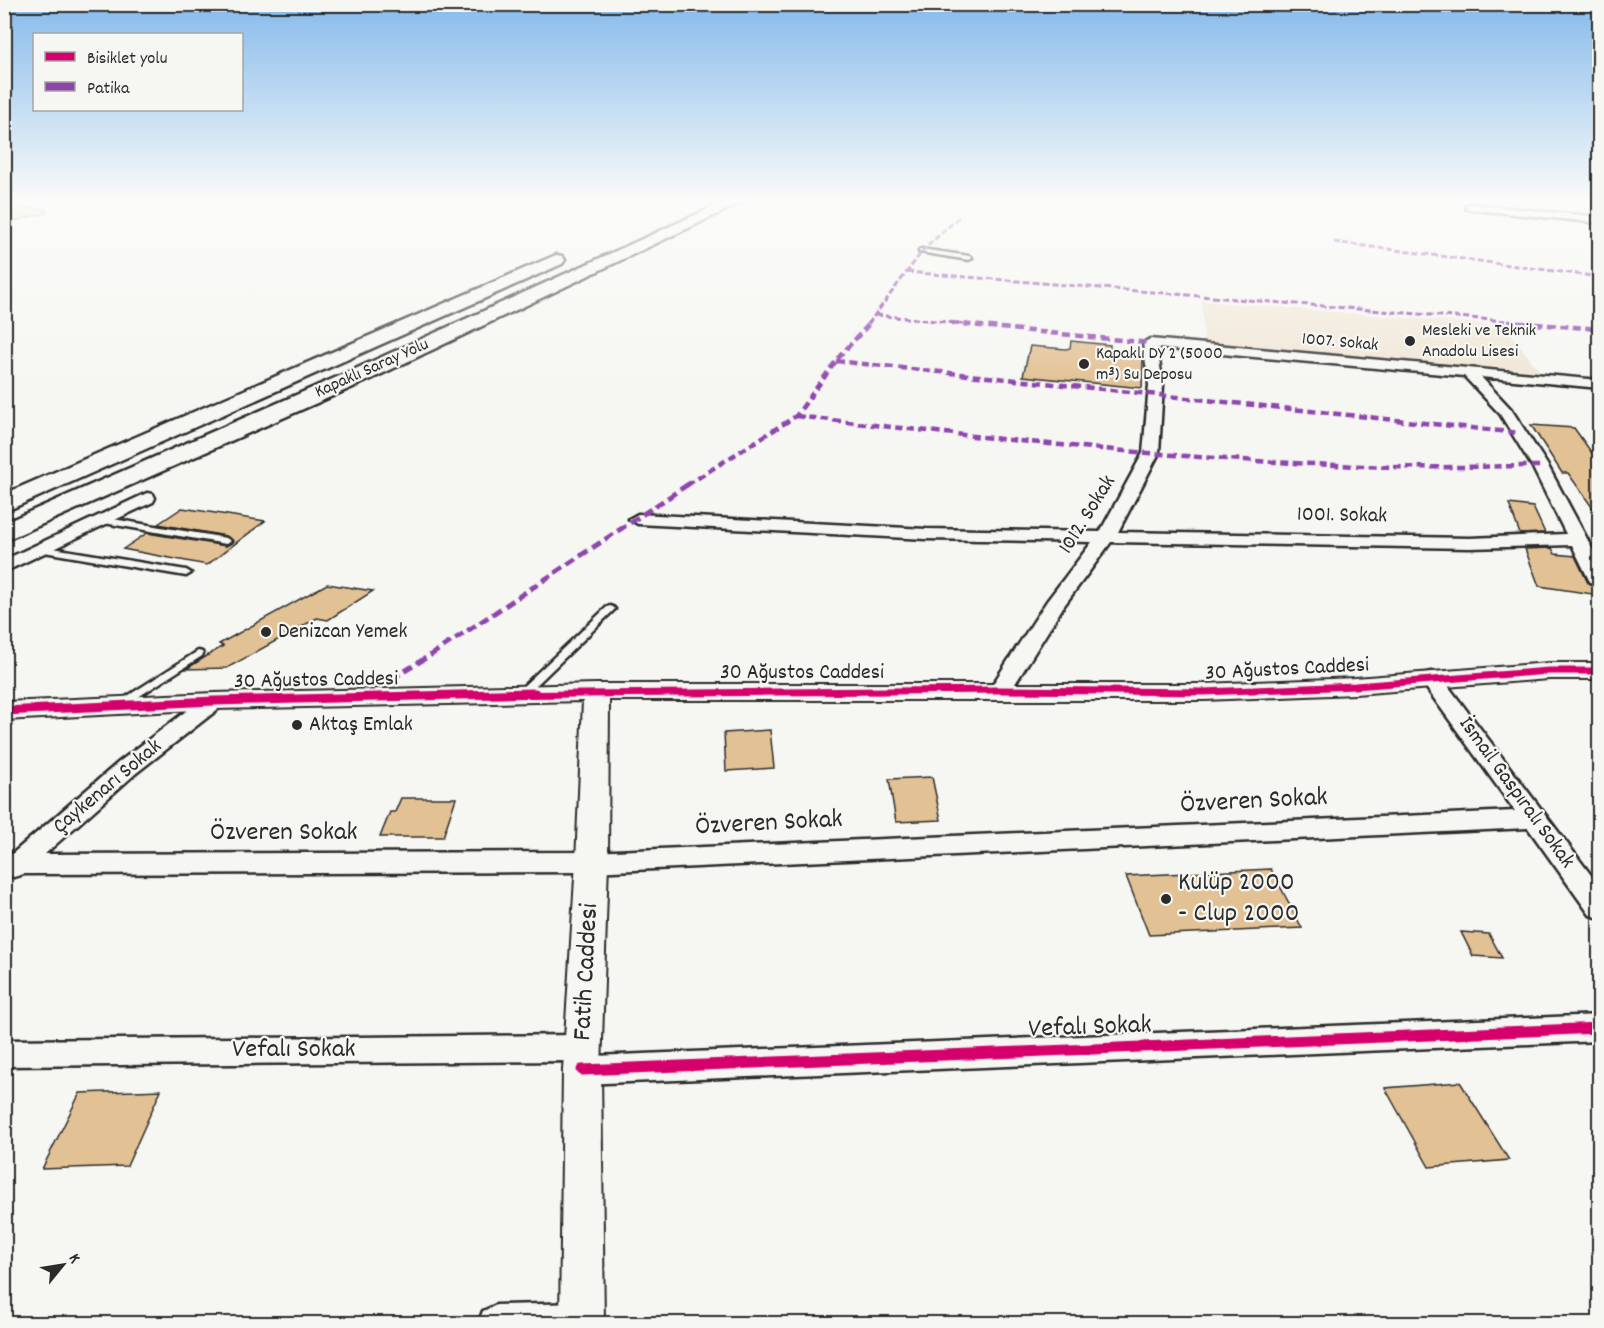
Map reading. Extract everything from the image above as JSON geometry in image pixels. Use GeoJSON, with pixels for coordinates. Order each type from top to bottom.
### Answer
{"type":"FeatureCollection","features":[{"type":"Feature","properties":{"kind":"highway","name":"Kapaklı Saray Yolu"},"geometry":{"type":"LineString","coordinates":[[4,504],[548,263]]}},
{"type":"Feature","properties":{"kind":"highway","name":"Kapaklı Saray Yolu"},"geometry":{"type":"LineString","coordinates":[[4,533],[361,375],[603,263]]}},
{"type":"Feature","properties":{"kind":"street","name":"1007. Sokak"},"geometry":{"type":"LineString","coordinates":[[1150,343],[1599,384]]}},
{"type":"Feature","properties":{"kind":"street","name":"1012. Sokak"},"geometry":{"type":"LineString","coordinates":[[999,690],[1054,605],[1107,536],[1151,453],[1156,385],[1150,343]]}},
{"type":"Feature","properties":{"kind":"street"},"geometry":{"type":"LineString","coordinates":[[1470,374],[1506,412],[1540,466],[1599,582]]}},
{"type":"Feature","properties":{"kind":"street"},"geometry":{"type":"LineString","coordinates":[[4,567],[147,498]]}},
{"type":"Feature","properties":{"kind":"street","name":"1001. Sokak"},"geometry":{"type":"LineString","coordinates":[[638,519],[926,534],[1470,543],[1577,539]]}},
{"type":"Feature","properties":{"kind":"street","name":"30 Ağustos Caddesi"},"geometry":{"type":"LineString","coordinates":[[4,711],[213,701],[596,692],[999,690],[1204,692],[1355,686],[1549,671],[1599,671]]}},
{"type":"Feature","properties":{"kind":"street","name":"İsmail Gaspıralı Sokak"},"geometry":{"type":"LineString","coordinates":[[1431,679],[1599,909]]}},
{"type":"Feature","properties":{"kind":"street","name":"Fatih Caddesi"},"geometry":{"type":"LineString","coordinates":[[582,1323],[583,1059],[592,862],[596,692]]}},
{"type":"Feature","properties":{"kind":"street","name":"Çaykenarı Sokak"},"geometry":{"type":"LineString","coordinates":[[9,868],[127,768],[213,701]]}},
{"type":"Feature","properties":{"kind":"street","name":"Özveren Sokak"},"geometry":{"type":"LineString","coordinates":[[9,868],[592,862],[1535,819]]}},
{"type":"Feature","properties":{"kind":"street","name":"Vefalı Sokak"},"geometry":{"type":"LineString","coordinates":[[4,1053],[583,1059],[1599,1029]]}},
{"type":"Feature","properties":{"kind":"street"},"geometry":{"type":"LineString","coordinates":[[496,1323],[582,1323]]}},
{"type":"Feature","properties":{"kind":"lane"},"geometry":{"type":"LineString","coordinates":[[101,520],[226,541]]}},
{"type":"Feature","properties":{"kind":"lane"},"geometry":{"type":"LineString","coordinates":[[41,549],[186,573]]}},
{"type":"Feature","properties":{"kind":"lane"},"geometry":{"type":"LineString","coordinates":[[520,694],[610,609]]}},
{"type":"Feature","properties":{"kind":"lane"},"geometry":{"type":"LineString","coordinates":[[117,706],[198,654]]}},
{"type":"Feature","properties":{"kind":"shaded area","name":"Mesleki ve Teknik Anadolu Lisesi"},"geometry":{"type":"Polygon","coordinates":[[[1202,301],[1505,326],[1544,377],[1204,346],[1202,301]]]}},
{"type":"Feature","properties":{"kind":"building","name":"Kapaklı DY 2 (5000 m³) Su Deposu"},"geometry":{"type":"Polygon","coordinates":[[[1071,341],[1110,345],[1110,352],[1113,354],[1143,357],[1142,388],[1023,376],[1030,346],[1066,349],[1070,348],[1071,341]]]}},
{"type":"Feature","properties":{"kind":"building"},"geometry":{"type":"Polygon","coordinates":[[[1531,425],[1574,428],[1599,463],[1599,517],[1568,473],[1562,473],[1531,425]]]}},
{"type":"Feature","properties":{"kind":"building"},"geometry":{"type":"Polygon","coordinates":[[[1509,504],[1533,507],[1545,533],[1520,534],[1509,504]]]}},
{"type":"Feature","properties":{"kind":"building"},"geometry":{"type":"Polygon","coordinates":[[[182,508],[265,521],[207,565],[123,549],[147,533],[226,546],[233,542],[226,536],[158,524],[182,508]]]}},
{"type":"Feature","properties":{"kind":"building"},"geometry":{"type":"Polygon","coordinates":[[[1552,548],[1555,554],[1575,556],[1588,583],[1599,590],[1599,595],[1539,586],[1525,549],[1552,548]]]}},
{"type":"Feature","properties":{"kind":"building","name":"Denizcan Yemek"},"geometry":{"type":"Polygon","coordinates":[[[327,584],[373,591],[328,620],[317,618],[227,668],[186,669],[223,646],[219,644],[327,584]]]}},
{"type":"Feature","properties":{"kind":"building"},"geometry":{"type":"Polygon","coordinates":[[[770,730],[774,768],[726,771],[724,733],[770,730]]]}},
{"type":"Feature","properties":{"kind":"building"},"geometry":{"type":"Polygon","coordinates":[[[932,777],[941,820],[896,822],[889,779],[932,777]]]}},
{"type":"Feature","properties":{"kind":"building"},"geometry":{"type":"Polygon","coordinates":[[[401,798],[456,798],[443,837],[380,837],[390,812],[395,812],[401,798]]]}},
{"type":"Feature","properties":{"kind":"building"},"geometry":{"type":"Polygon","coordinates":[[[1271,869],[1302,928],[1149,935],[1126,876],[1271,869]]]}},
{"type":"Feature","properties":{"kind":"building"},"geometry":{"type":"Polygon","coordinates":[[[1461,932],[1489,934],[1502,958],[1473,956],[1461,932]]]}},
{"type":"Feature","properties":{"kind":"building"},"geometry":{"type":"Polygon","coordinates":[[[1460,1082],[1509,1160],[1429,1167],[1385,1088],[1460,1082]]]}},
{"type":"Feature","properties":{"kind":"building"},"geometry":{"type":"Polygon","coordinates":[[[161,1090],[127,1166],[42,1169],[80,1093],[161,1090]]]}},
{"type":"Feature","properties":{"kind":"marked path"},"geometry":{"type":"LineString","coordinates":[[364,696],[434,653],[665,499],[796,416],[812,398],[839,357],[868,325],[914,263]]}},
{"type":"Feature","properties":{"kind":"marked path"},"geometry":{"type":"LineString","coordinates":[[1493,263],[1600,277]]}},
{"type":"Feature","properties":{"kind":"marked path"},"geometry":{"type":"LineString","coordinates":[[907,272],[1600,329]]}},
{"type":"Feature","properties":{"kind":"marked path"},"geometry":{"type":"LineString","coordinates":[[876,315],[1150,343]]}},
{"type":"Feature","properties":{"kind":"marked path"},"geometry":{"type":"LineString","coordinates":[[836,361],[1519,433]]}},
{"type":"Feature","properties":{"kind":"marked path"},"geometry":{"type":"LineString","coordinates":[[796,416],[1011,440],[1227,458],[1393,467],[1540,466]]}},
{"type":"Feature","properties":{"kind":"cycle path"},"geometry":{"type":"LineString","coordinates":[[4,711],[214,701],[596,692],[1000,690],[1204,692],[1355,686],[1549,671],[1600,671]]}},
{"type":"Feature","properties":{"kind":"cycle path"},"geometry":{"type":"LineString","coordinates":[[582,1070],[1600,1028]]}},
{"type":"Feature","properties":{"kind":"place","name":"Mesleki ve Teknik Anadolu Lisesi"},"geometry":{"type":"Point","coordinates":[1410,341]}},
{"type":"Feature","properties":{"kind":"place","name":"Kapaklı DY 2 (5000 m³) Su Deposu"},"geometry":{"type":"Point","coordinates":[1084,364]}},
{"type":"Feature","properties":{"kind":"place","name":"Denizcan Yemek"},"geometry":{"type":"Point","coordinates":[266,632]}},
{"type":"Feature","properties":{"kind":"place","name":"Aktaş Emlak"},"geometry":{"type":"Point","coordinates":[297,725]}},
{"type":"Feature","properties":{"kind":"place","name":"Kulüp 2000 - Clup 2000"},"geometry":{"type":"Point","coordinates":[1166,899]}}]}
